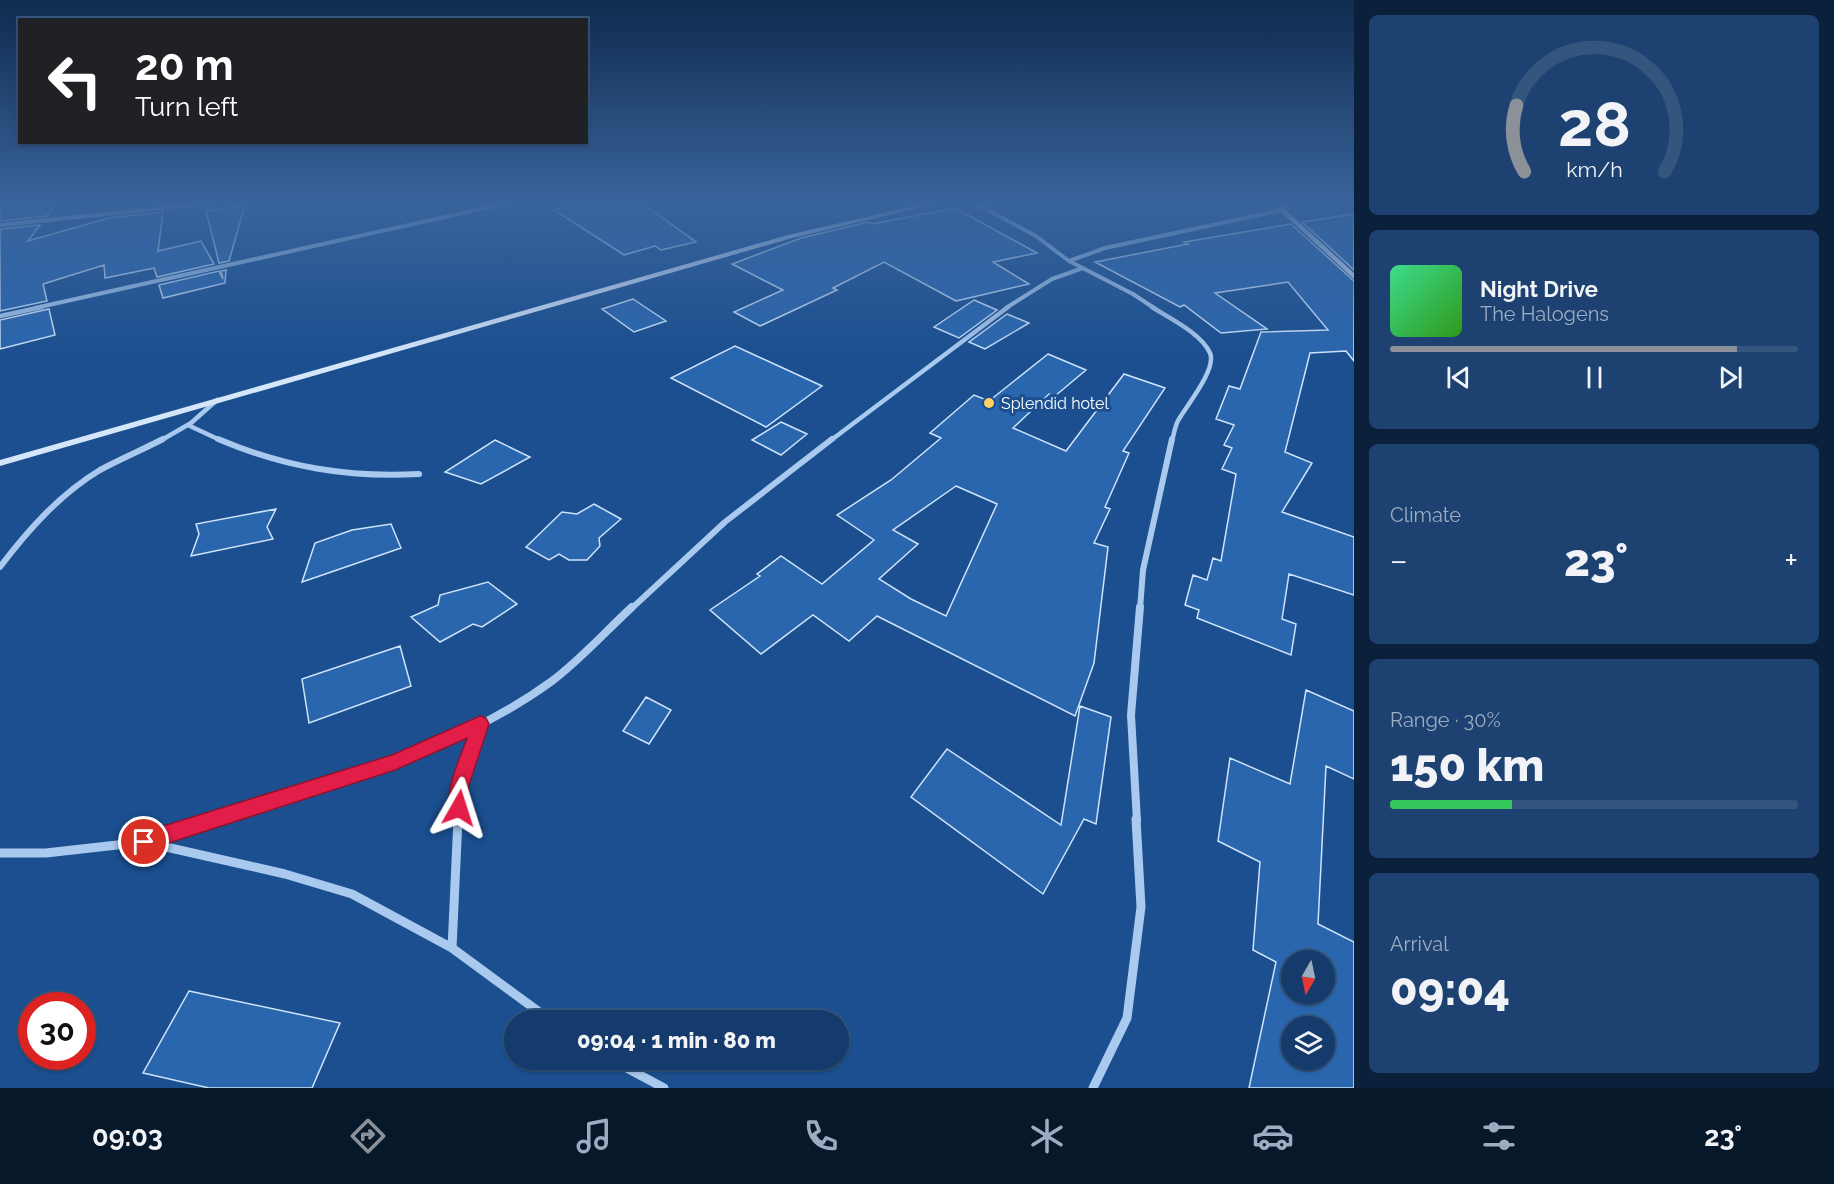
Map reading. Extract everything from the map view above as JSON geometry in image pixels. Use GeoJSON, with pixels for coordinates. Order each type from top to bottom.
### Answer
{"type":"FeatureCollection","features":[{"type":"Feature","properties":{"kind":"street"},"geometry":{"type":"LineString","coordinates":[[0,316],[284,253]]}},
{"type":"Feature","properties":{"kind":"street"},"geometry":{"type":"LineString","coordinates":[[0,463],[731,253]]}},
{"type":"Feature","properties":{"kind":"street"},"geometry":{"type":"LineString","coordinates":[[1058,253],[1069,261],[1133,294],[1196,337],[1210,353],[1211,362],[1198,391],[1177,421],[1161,481],[1156,519],[1143,570],[1131,715],[1141,907],[1127,1018],[1093,1088]]}},
{"type":"Feature","properties":{"kind":"street"},"geometry":{"type":"LineString","coordinates":[[1069,261],[1091,253]]}},
{"type":"Feature","properties":{"kind":"street"},"geometry":{"type":"LineString","coordinates":[[1327,253],[1354,278]]}},
{"type":"Feature","properties":{"kind":"street"},"geometry":{"type":"LineString","coordinates":[[0,853],[46,854],[144,842],[395,762],[480,724],[552,681],[725,522],[775,486],[908,379],[1012,304],[1052,279],[1083,268]]}},
{"type":"Feature","properties":{"kind":"street"},"geometry":{"type":"LineString","coordinates":[[0,567],[32,528],[82,483],[117,461],[190,426],[218,400]]}},
{"type":"Feature","properties":{"kind":"street"},"geometry":{"type":"LineString","coordinates":[[190,426],[259,458],[296,467],[349,476],[387,477],[419,474]]}},
{"type":"Feature","properties":{"kind":"street"},"geometry":{"type":"LineString","coordinates":[[452,948],[460,785],[480,724]]}},
{"type":"Feature","properties":{"kind":"street"},"geometry":{"type":"LineString","coordinates":[[144,842],[285,874],[352,894],[452,948],[536,1010]]}},
{"type":"Feature","properties":{"kind":"street"},"geometry":{"type":"LineString","coordinates":[[630,1070],[664,1088]]}},
{"type":"Feature","properties":{"kind":"building"},"geometry":{"type":"Polygon","coordinates":[[[0,253],[208,253],[214,264],[157,277],[154,268],[105,278],[104,265],[43,284],[47,301],[0,311],[0,253]]]}},
{"type":"Feature","properties":{"kind":"building"},"geometry":{"type":"Polygon","coordinates":[[[216,253],[231,253],[229,261],[219,263],[216,253]]]}},
{"type":"Feature","properties":{"kind":"building"},"geometry":{"type":"Polygon","coordinates":[[[762,253],[1037,253],[993,262],[1029,284],[956,301],[884,262],[833,288],[837,290],[760,326],[734,312],[783,290],[732,264],[762,253]]]}},
{"type":"Feature","properties":{"kind":"building"},"geometry":{"type":"Polygon","coordinates":[[[1143,253],[1323,253],[1354,281],[1354,361],[1346,351],[1310,353],[1285,452],[1312,463],[1282,512],[1354,537],[1354,595],[1289,574],[1282,619],[1296,624],[1291,655],[1197,618],[1199,610],[1185,605],[1193,575],[1207,580],[1213,558],[1221,561],[1236,474],[1222,469],[1232,448],[1224,445],[1234,425],[1216,419],[1229,386],[1240,389],[1261,332],[1328,330],[1288,282],[1215,293],[1267,329],[1221,333],[1184,305],[1180,307],[1095,262],[1143,253]]]}},
{"type":"Feature","properties":{"kind":"building"},"geometry":{"type":"Polygon","coordinates":[[[1335,253],[1354,253],[1354,270],[1335,253]]]}},
{"type":"Feature","properties":{"kind":"building"},"geometry":{"type":"Polygon","coordinates":[[[226,270],[225,283],[163,298],[159,285],[219,271],[223,279],[221,271],[226,270]]]}},
{"type":"Feature","properties":{"kind":"building"},"geometry":{"type":"Polygon","coordinates":[[[633,299],[666,321],[634,332],[602,309],[633,299]]]}},
{"type":"Feature","properties":{"kind":"building"},"geometry":{"type":"Polygon","coordinates":[[[974,300],[997,310],[959,338],[934,327],[974,300]]]}},
{"type":"Feature","properties":{"kind":"building"},"geometry":{"type":"Polygon","coordinates":[[[49,309],[55,335],[0,349],[0,320],[49,309]]]}},
{"type":"Feature","properties":{"kind":"building"},"geometry":{"type":"Polygon","coordinates":[[[1007,314],[1029,323],[985,349],[969,342],[1007,314]]]}},
{"type":"Feature","properties":{"kind":"building"},"geometry":{"type":"Polygon","coordinates":[[[735,346],[822,386],[766,427],[671,378],[735,346]]]}},
{"type":"Feature","properties":{"kind":"building"},"geometry":{"type":"Polygon","coordinates":[[[1048,354],[1086,370],[1055,396],[1049,394],[1013,428],[1066,451],[1124,374],[1165,388],[1123,451],[1129,453],[1105,507],[1110,509],[1094,543],[1108,547],[1094,663],[1075,716],[877,616],[849,641],[813,615],[761,654],[710,610],[760,576],[757,574],[781,556],[822,584],[874,540],[837,515],[891,480],[941,438],[930,433],[974,395],[989,401],[1048,354]],[[956,486],[893,530],[918,544],[879,579],[911,599],[946,616],[997,504],[956,486]]]}},
{"type":"Feature","properties":{"kind":"building"},"geometry":{"type":"Polygon","coordinates":[[[781,422],[807,434],[781,455],[752,440],[781,422]]]}},
{"type":"Feature","properties":{"kind":"building"},"geometry":{"type":"Polygon","coordinates":[[[495,440],[530,457],[481,484],[445,472],[495,440]]]}},
{"type":"Feature","properties":{"kind":"building"},"geometry":{"type":"Polygon","coordinates":[[[594,504],[621,519],[599,538],[600,546],[587,560],[569,560],[559,554],[549,560],[526,547],[562,512],[577,514],[594,504]]]}},
{"type":"Feature","properties":{"kind":"building"},"geometry":{"type":"Polygon","coordinates":[[[276,509],[267,527],[273,539],[191,556],[199,534],[196,524],[276,509]]]}},
{"type":"Feature","properties":{"kind":"building"},"geometry":{"type":"Polygon","coordinates":[[[391,524],[401,548],[302,582],[315,543],[352,530],[391,524]]]}},
{"type":"Feature","properties":{"kind":"building"},"geometry":{"type":"Polygon","coordinates":[[[488,582],[517,604],[482,627],[473,624],[440,642],[411,617],[438,605],[440,595],[488,582]]]}},
{"type":"Feature","properties":{"kind":"building"},"geometry":{"type":"Polygon","coordinates":[[[400,646],[411,686],[309,723],[302,679],[400,646]]]}},
{"type":"Feature","properties":{"kind":"building"},"geometry":{"type":"Polygon","coordinates":[[[1306,690],[1354,711],[1354,779],[1326,766],[1318,924],[1354,942],[1354,1088],[1249,1088],[1276,962],[1253,950],[1260,862],[1218,841],[1230,758],[1290,784],[1306,690]]]}},
{"type":"Feature","properties":{"kind":"building"},"geometry":{"type":"Polygon","coordinates":[[[646,697],[671,710],[649,744],[623,731],[646,697]]]}},
{"type":"Feature","properties":{"kind":"building"},"geometry":{"type":"Polygon","coordinates":[[[1080,706],[1111,717],[1096,824],[1084,819],[1043,894],[911,797],[947,749],[1061,825],[1080,706]]]}},
{"type":"Feature","properties":{"kind":"building"},"geometry":{"type":"Polygon","coordinates":[[[189,991],[340,1023],[312,1088],[209,1088],[143,1073],[189,991]]]}},
{"type":"Feature","properties":{"kind":"place","name":"Splendid hotel"},"geometry":{"type":"Point","coordinates":[989,403]}},
{"type":"Feature","properties":{"kind":"route"},"geometry":{"type":"LineString","coordinates":[[144,842],[395,762],[480,724],[460,785],[459,808]]}}]}
